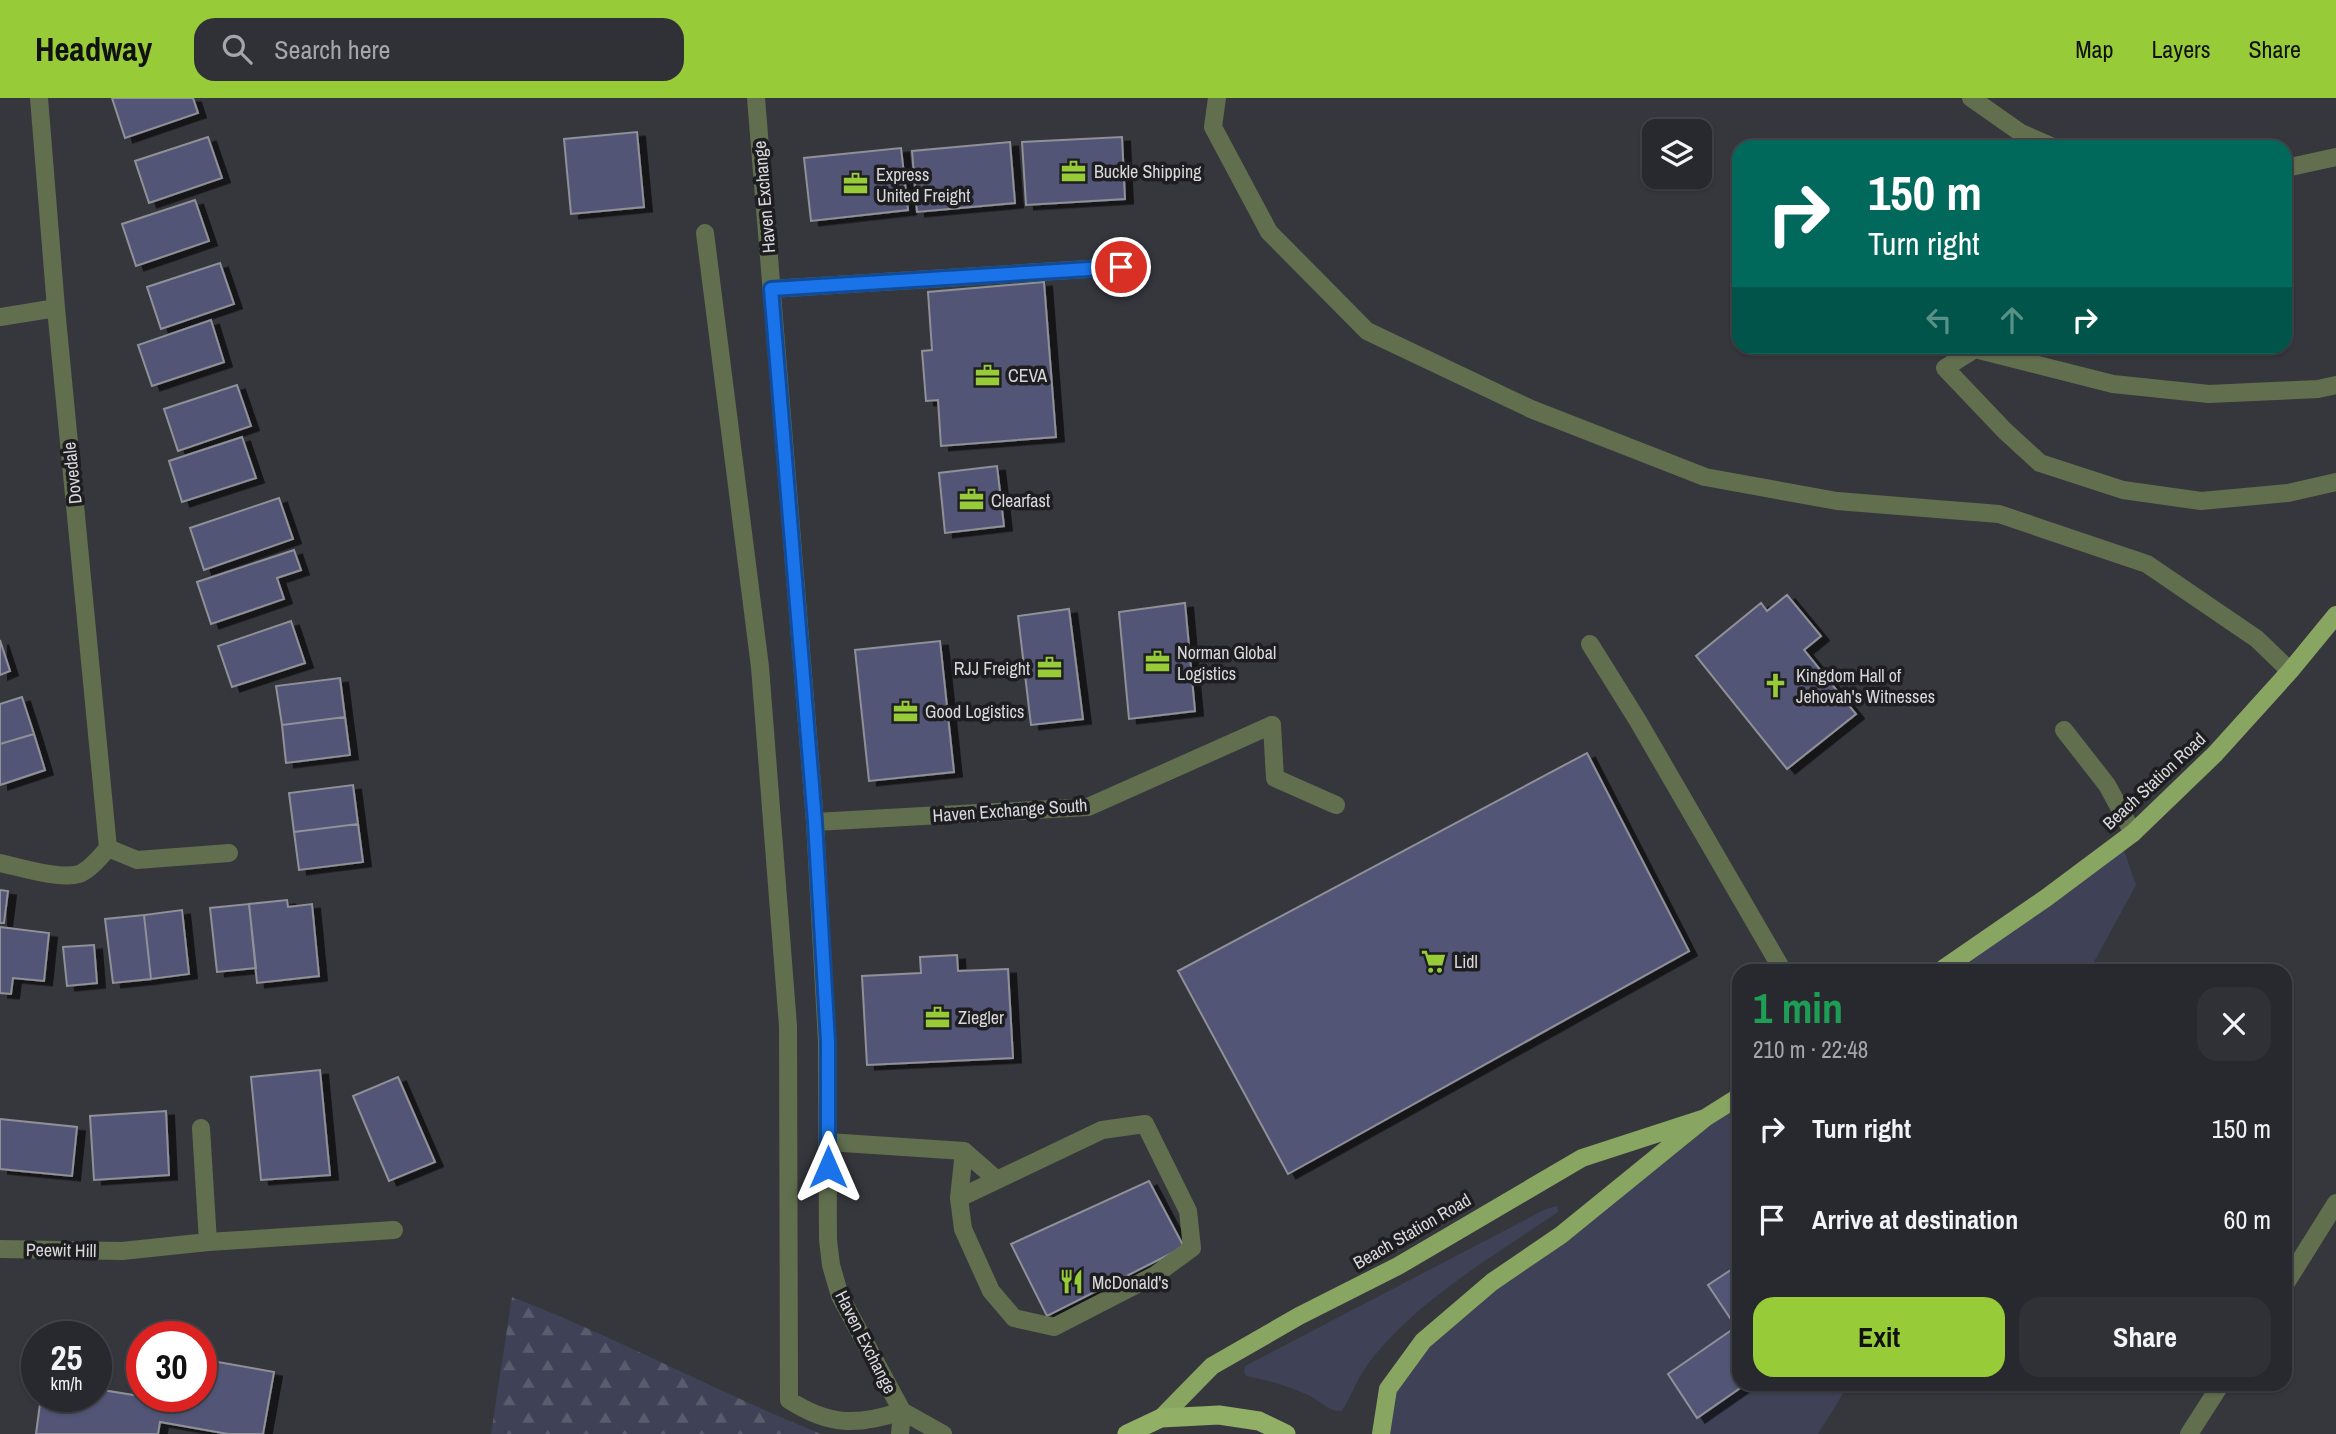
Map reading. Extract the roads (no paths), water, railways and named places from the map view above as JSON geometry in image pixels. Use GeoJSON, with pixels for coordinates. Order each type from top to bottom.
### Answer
{"type":"FeatureCollection","features":[{"type":"Feature","properties":{"kind":"highway"},"geometry":{"type":"LineString","coordinates":[[1127,1434],[1161,1418],[1219,1415],[1259,1421],[1286,1434]]}},
{"type":"Feature","properties":{"kind":"main road","name":"Beach Station Road"},"geometry":{"type":"LineString","coordinates":[[1950,964],[2133,834],[2215,754],[2336,615]]}},
{"type":"Feature","properties":{"kind":"main road","name":"Beach Station Road"},"geometry":{"type":"LineString","coordinates":[[1381,1434],[1388,1389],[1423,1341],[1492,1282],[1561,1235],[1705,1118],[1732,1101]]}},
{"type":"Feature","properties":{"kind":"main road","name":"Beach Station Road"},"geometry":{"type":"LineString","coordinates":[[1161,1418],[1212,1366],[1398,1266],[1582,1158],[1705,1118]]}},
{"type":"Feature","properties":{"kind":"street","name":"Dovedale"},"geometry":{"type":"LineString","coordinates":[[39,98],[56,308],[108,848]]}},
{"type":"Feature","properties":{"kind":"street","name":"Haven Exchange"},"geometry":{"type":"LineString","coordinates":[[756,98],[815,822],[828,1042],[828,1240],[831,1265],[840,1296],[902,1411],[943,1434]]}},
{"type":"Feature","properties":{"kind":"street"},"geometry":{"type":"LineString","coordinates":[[1217,98],[1213,127],[1269,232],[1367,331],[1531,409],[1705,477],[1837,501],[1999,514],[2147,564],[2257,639],[2290,671]]}},
{"type":"Feature","properties":{"kind":"street"},"geometry":{"type":"LineString","coordinates":[[1971,98],[2021,133],[2037,140]]}},
{"type":"Feature","properties":{"kind":"street"},"geometry":{"type":"LineString","coordinates":[[2292,167],[2336,158]]}},
{"type":"Feature","properties":{"kind":"street"},"geometry":{"type":"LineString","coordinates":[[705,233],[760,667],[788,1026],[789,1400],[811,1415],[851,1423],[875,1420],[902,1411]]}},
{"type":"Feature","properties":{"kind":"street"},"geometry":{"type":"LineString","coordinates":[[771,289],[1121,267]]}},
{"type":"Feature","properties":{"kind":"street"},"geometry":{"type":"LineString","coordinates":[[0,317],[56,308]]}},
{"type":"Feature","properties":{"kind":"street"},"geometry":{"type":"LineString","coordinates":[[1967,354],[1945,368],[2005,431],[2040,463],[2123,490],[2201,501],[2288,494],[2336,482]]}},
{"type":"Feature","properties":{"kind":"street"},"geometry":{"type":"LineString","coordinates":[[1995,354],[2113,384],[2196,393],[2318,389],[2336,385]]}},
{"type":"Feature","properties":{"kind":"street"},"geometry":{"type":"LineString","coordinates":[[1590,644],[1638,721],[1779,964]]}},
{"type":"Feature","properties":{"kind":"street","name":"Haven Exchange South"},"geometry":{"type":"LineString","coordinates":[[815,822],[1088,807],[1272,725],[1275,778],[1336,805]]}},
{"type":"Feature","properties":{"kind":"street"},"geometry":{"type":"LineString","coordinates":[[2064,730],[2107,785],[2133,834]]}},
{"type":"Feature","properties":{"kind":"street"},"geometry":{"type":"LineString","coordinates":[[0,863],[47,874],[79,874],[100,858],[108,848],[137,860],[229,853]]}},
{"type":"Feature","properties":{"kind":"street"},"geometry":{"type":"LineString","coordinates":[[959,1198],[1102,1130],[1144,1124],[1188,1211],[1192,1248],[1155,1275],[1054,1327],[1014,1318],[991,1291],[963,1229],[959,1198],[964,1151]]}},
{"type":"Feature","properties":{"kind":"street"},"geometry":{"type":"LineString","coordinates":[[201,1128],[208,1242]]}},
{"type":"Feature","properties":{"kind":"street"},"geometry":{"type":"LineString","coordinates":[[828,1142],[964,1151],[997,1180]]}},
{"type":"Feature","properties":{"kind":"street"},"geometry":{"type":"LineString","coordinates":[[2292,1273],[2336,1203]]}},
{"type":"Feature","properties":{"kind":"street","name":"Peewit Hill"},"geometry":{"type":"LineString","coordinates":[[0,1249],[122,1251],[208,1242],[394,1230]]}},
{"type":"Feature","properties":{"kind":"street"},"geometry":{"type":"LineString","coordinates":[[2189,1434],[2217,1391]]}},
{"type":"Feature","properties":{"kind":"street","name":"Haven Exchange"},"geometry":{"type":"LineString","coordinates":[[900,1434],[902,1411]]}},
{"type":"Feature","properties":{"kind":"place","name":"Buckle Shipping"},"geometry":{"type":"Point","coordinates":[1074,171]}},
{"type":"Feature","properties":{"kind":"place","name":"Express United Freight"},"geometry":{"type":"Point","coordinates":[856,184]}},
{"type":"Feature","properties":{"kind":"place","name":"CEVA"},"geometry":{"type":"Point","coordinates":[988,375]}},
{"type":"Feature","properties":{"kind":"place","name":"Clearfast"},"geometry":{"type":"Point","coordinates":[971,500]}},
{"type":"Feature","properties":{"kind":"place","name":"Norman Global Logistics"},"geometry":{"type":"Point","coordinates":[1157,662]}},
{"type":"Feature","properties":{"kind":"place","name":"RJJ Freight"},"geometry":{"type":"Point","coordinates":[1050,668]}},
{"type":"Feature","properties":{"kind":"place","name":"Kingdom Hall of Jehovah's Witnesses"},"geometry":{"type":"Point","coordinates":[1776,685]}},
{"type":"Feature","properties":{"kind":"place","name":"Good Logistics"},"geometry":{"type":"Point","coordinates":[905,711]}},
{"type":"Feature","properties":{"kind":"place","name":"Lidl"},"geometry":{"type":"Point","coordinates":[1434,961]}},
{"type":"Feature","properties":{"kind":"place","name":"Ziegler"},"geometry":{"type":"Point","coordinates":[938,1017]}},
{"type":"Feature","properties":{"kind":"place","name":"McDonald's"},"geometry":{"type":"Point","coordinates":[1072,1282]}}]}
